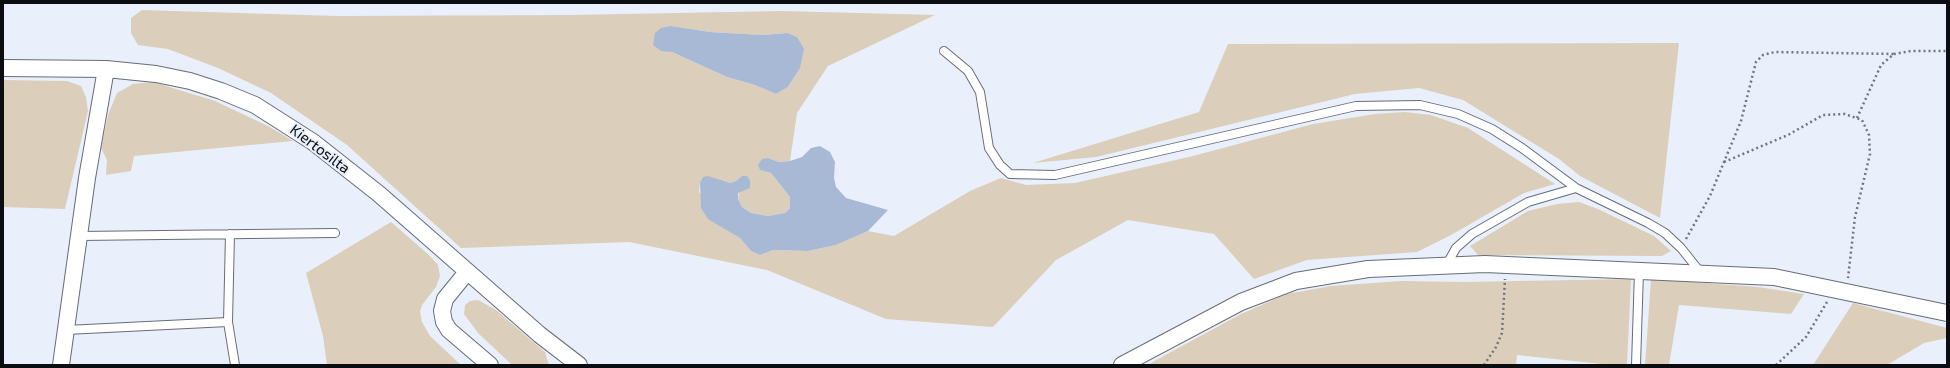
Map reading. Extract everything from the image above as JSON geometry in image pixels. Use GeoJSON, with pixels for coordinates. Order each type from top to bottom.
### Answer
{"type":"FeatureCollection","features":[{"type":"Feature","properties":{"kind":"street","name":"Kiertosilta"},"geometry":{"type":"LineString","coordinates":[[3,68],[106,69],[156,74],[190,81],[221,91],[255,105],[319,146],[379,194],[540,335],[579,365]]}},
{"type":"Feature","properties":{"kind":"street"},"geometry":{"type":"LineString","coordinates":[[61,365],[87,178],[106,69]]}},
{"type":"Feature","properties":{"kind":"street"},"geometry":{"type":"LineString","coordinates":[[1122,365],[1242,302],[1296,281],[1368,269],[1506,265],[1774,276],[1947,313]]}},
{"type":"Feature","properties":{"kind":"street"},"geometry":{"type":"LineString","coordinates":[[467,272],[445,299],[442,311],[444,322],[449,330],[490,365]]}},
{"type":"Feature","properties":{"kind":"lane"},"geometry":{"type":"LineString","coordinates":[[944,51],[968,71],[980,92],[989,148],[1000,165],[1010,174],[1055,175],[1356,106],[1398,104],[1420,105],[1458,114],[1492,130],[1522,148],[1576,188],[1648,223],[1665,233],[1681,248],[1702,273]]}},
{"type":"Feature","properties":{"kind":"lane"},"geometry":{"type":"LineString","coordinates":[[1446,266],[1456,248],[1472,234],[1528,202],[1576,188]]}},
{"type":"Feature","properties":{"kind":"lane"},"geometry":{"type":"LineString","coordinates":[[79,236],[335,232]]}},
{"type":"Feature","properties":{"kind":"lane"},"geometry":{"type":"LineString","coordinates":[[230,234],[228,322],[235,365]]}},
{"type":"Feature","properties":{"kind":"lane"},"geometry":{"type":"LineString","coordinates":[[1636,365],[1639,271]]}},
{"type":"Feature","properties":{"kind":"lane"},"geometry":{"type":"LineString","coordinates":[[66,330],[228,322]]}},
{"type":"Feature","properties":{"kind":"path"},"geometry":{"type":"LineString","coordinates":[[1681,248],[1710,196],[1741,120],[1756,62],[1763,55],[1775,52],[1894,54],[1911,51],[1947,51]]}},
{"type":"Feature","properties":{"kind":"path"},"geometry":{"type":"LineString","coordinates":[[1857,118],[1881,65],[1894,54]]}},
{"type":"Feature","properties":{"kind":"path"},"geometry":{"type":"LineString","coordinates":[[1724,162],[1788,135],[1823,115],[1845,114],[1862,120],[1869,135],[1870,154],[1840,291],[1806,337],[1776,365]]}},
{"type":"Feature","properties":{"kind":"path"},"geometry":{"type":"LineString","coordinates":[[1484,365],[1496,347],[1502,333],[1506,265]]}},
{"type":"Feature","properties":{"kind":"shaded area"},"geometry":{"type":"Polygon","coordinates":[[[142,10],[338,16],[570,15],[782,11],[935,15],[828,66],[797,113],[790,161],[779,162],[768,158],[760,170],[771,173],[790,197],[790,208],[785,213],[768,216],[751,213],[742,207],[738,199],[742,176],[736,181],[730,183],[703,177],[700,182],[699,192],[725,228],[740,238],[751,251],[760,255],[773,250],[808,251],[836,245],[868,231],[894,236],[970,191],[1001,178],[1026,185],[1075,183],[1193,156],[1313,124],[1375,114],[1405,112],[1431,115],[1468,128],[1555,184],[1524,193],[1451,235],[1417,252],[1307,260],[1254,279],[1214,234],[1128,220],[1056,260],[993,327],[886,319],[767,270],[629,242],[461,248],[347,145],[271,93],[218,68],[168,49],[138,45],[131,33],[131,18],[142,10]],[[671,26],[672,52],[727,77],[755,85],[776,94],[788,87],[800,68],[787,33],[763,35],[710,32],[671,26]]]}},
{"type":"Feature","properties":{"kind":"shaded area"},"geometry":{"type":"Polygon","coordinates":[[[1679,43],[1660,218],[1580,176],[1559,159],[1463,100],[1419,88],[1355,94],[1096,157],[1033,163],[1199,112],[1228,44],[1679,43]]]}},
{"type":"Feature","properties":{"kind":"shaded area"},"geometry":{"type":"Polygon","coordinates":[[[3,80],[67,81],[81,86],[86,97],[88,111],[65,209],[3,207],[3,80]]]}},
{"type":"Feature","properties":{"kind":"shaded area"},"geometry":{"type":"Polygon","coordinates":[[[153,82],[215,101],[268,126],[293,141],[134,156],[131,171],[106,175],[107,160],[101,148],[108,115],[117,93],[133,84],[153,82]]]}},
{"type":"Feature","properties":{"kind":"shaded area"},"geometry":{"type":"Polygon","coordinates":[[[1579,202],[1598,209],[1654,236],[1671,251],[1662,256],[1478,255],[1470,246],[1528,211],[1557,204],[1579,202]]]}},
{"type":"Feature","properties":{"kind":"shaded area"},"geometry":{"type":"Polygon","coordinates":[[[391,222],[429,255],[438,265],[440,276],[436,287],[422,305],[420,312],[422,322],[430,336],[461,365],[327,365],[323,336],[306,273],[391,222]]]}},
{"type":"Feature","properties":{"kind":"shaded area"},"geometry":{"type":"Polygon","coordinates":[[[1631,279],[1627,365],[1611,365],[1517,355],[1516,365],[1147,365],[1241,314],[1287,294],[1331,286],[1401,281],[1462,282],[1631,279]]]}},
{"type":"Feature","properties":{"kind":"shaded area"},"geometry":{"type":"Polygon","coordinates":[[[1651,279],[1758,287],[1804,294],[1791,314],[1679,305],[1669,365],[1645,365],[1651,279]]]}},
{"type":"Feature","properties":{"kind":"shaded area"},"geometry":{"type":"Polygon","coordinates":[[[478,300],[496,310],[545,352],[549,365],[512,365],[478,333],[464,314],[465,305],[470,301],[478,300]]]}},
{"type":"Feature","properties":{"kind":"shaded area"},"geometry":{"type":"Polygon","coordinates":[[[1853,303],[1947,328],[1947,338],[1924,343],[1887,365],[1813,365],[1853,303]]]}},
{"type":"Feature","properties":{"kind":"water"},"geometry":{"type":"Polygon","coordinates":[[[671,26],[710,32],[763,35],[787,33],[797,37],[804,49],[800,68],[788,87],[776,94],[755,85],[727,77],[672,52],[661,51],[653,45],[655,33],[661,28],[671,26]]]}},
{"type":"Feature","properties":{"kind":"water"},"geometry":{"type":"Polygon","coordinates":[[[820,146],[830,152],[835,162],[834,178],[836,187],[846,198],[888,210],[868,231],[836,245],[808,251],[773,250],[760,255],[751,251],[740,238],[708,219],[701,208],[700,182],[703,177],[708,176],[730,183],[736,181],[742,176],[747,176],[750,180],[750,188],[738,193],[738,199],[742,207],[751,213],[768,216],[785,213],[790,208],[790,197],[771,173],[760,170],[758,165],[762,159],[768,158],[779,162],[790,161],[802,157],[811,148],[820,146]]]}}]}
